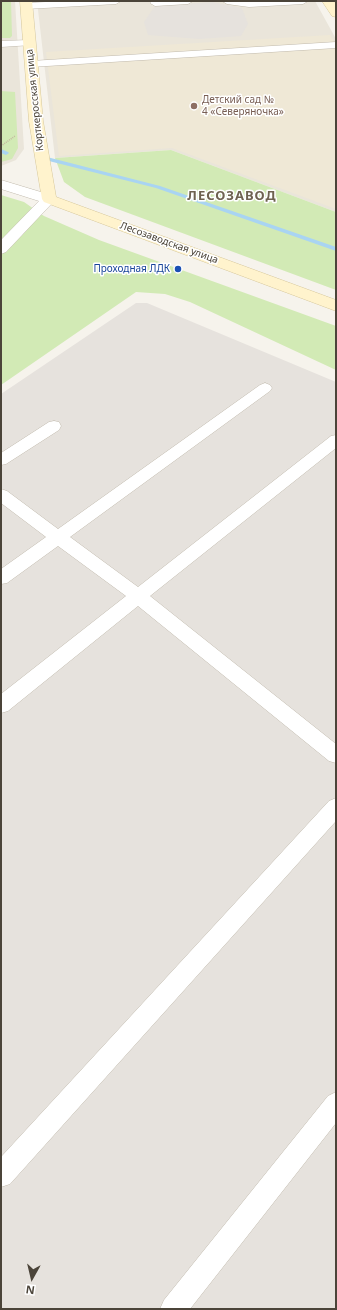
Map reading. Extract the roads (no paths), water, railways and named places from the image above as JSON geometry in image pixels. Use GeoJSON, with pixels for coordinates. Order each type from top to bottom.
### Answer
{"type":"FeatureCollection","features":[{"type":"Feature","properties":{"kind":"main road"},"geometry":{"type":"LineString","coordinates":[[328,1],[336,14]]}},
{"type":"Feature","properties":{"kind":"main road","name":"Корткеросская улица"},"geometry":{"type":"LineString","coordinates":[[26,4],[36,121],[49,199]]}},
{"type":"Feature","properties":{"kind":"main road","name":"Лесозаводская улица"},"geometry":{"type":"LineString","coordinates":[[49,199],[336,306]]}},
{"type":"Feature","properties":{"kind":"street","name":"Лесозаводская улица"},"geometry":{"type":"LineString","coordinates":[[1,184],[49,199]]}},
{"type":"Feature","properties":{"kind":"street"},"geometry":{"type":"LineString","coordinates":[[1,249],[49,199]]}},
{"type":"Feature","properties":{"kind":"lane"},"geometry":{"type":"LineString","coordinates":[[26,4],[116,1]]}},
{"type":"Feature","properties":{"kind":"lane"},"geometry":{"type":"LineString","coordinates":[[155,3],[188,1]]}},
{"type":"Feature","properties":{"kind":"lane"},"geometry":{"type":"LineString","coordinates":[[227,1],[249,4],[303,1]]}},
{"type":"Feature","properties":{"kind":"lane"},"geometry":{"type":"LineString","coordinates":[[1,44],[29,42]]}},
{"type":"Feature","properties":{"kind":"lane"},"geometry":{"type":"LineString","coordinates":[[31,64],[336,45]]}},
{"type":"Feature","properties":{"kind":"lane"},"geometry":{"type":"LineString","coordinates":[[1,578],[265,388]]}},
{"type":"Feature","properties":{"kind":"lane"},"geometry":{"type":"LineString","coordinates":[[1,460],[54,426]]}},
{"type":"Feature","properties":{"kind":"lane"},"geometry":{"type":"LineString","coordinates":[[1,705],[336,440]]}},
{"type":"Feature","properties":{"kind":"lane"},"geometry":{"type":"LineString","coordinates":[[1,495],[138,596],[336,755]]}},
{"type":"Feature","properties":{"kind":"lane"},"geometry":{"type":"LineString","coordinates":[[1,1175],[336,807]]}},
{"type":"Feature","properties":{"kind":"lane"},"geometry":{"type":"LineString","coordinates":[[173,1309],[336,1104]]}},
{"type":"Feature","properties":{"kind":"waterway"},"geometry":{"type":"LineString","coordinates":[[1,151],[6,153]]}},
{"type":"Feature","properties":{"kind":"waterway"},"geometry":{"type":"LineString","coordinates":[[43,158],[158,187],[336,249]]}},
{"type":"Feature","properties":{"kind":"place","name":"Детский сад № 4 «Северяночка»"},"geometry":{"type":"Point","coordinates":[194,106]}},
{"type":"Feature","properties":{"kind":"place","name":"Проходная ЛДК"},"geometry":{"type":"Point","coordinates":[178,269]}},
{"type":"Feature","properties":{"kind":"district","name":"ЛЕСОЗАВОД"},"geometry":{"type":"Point","coordinates":[232,196]}}]}
